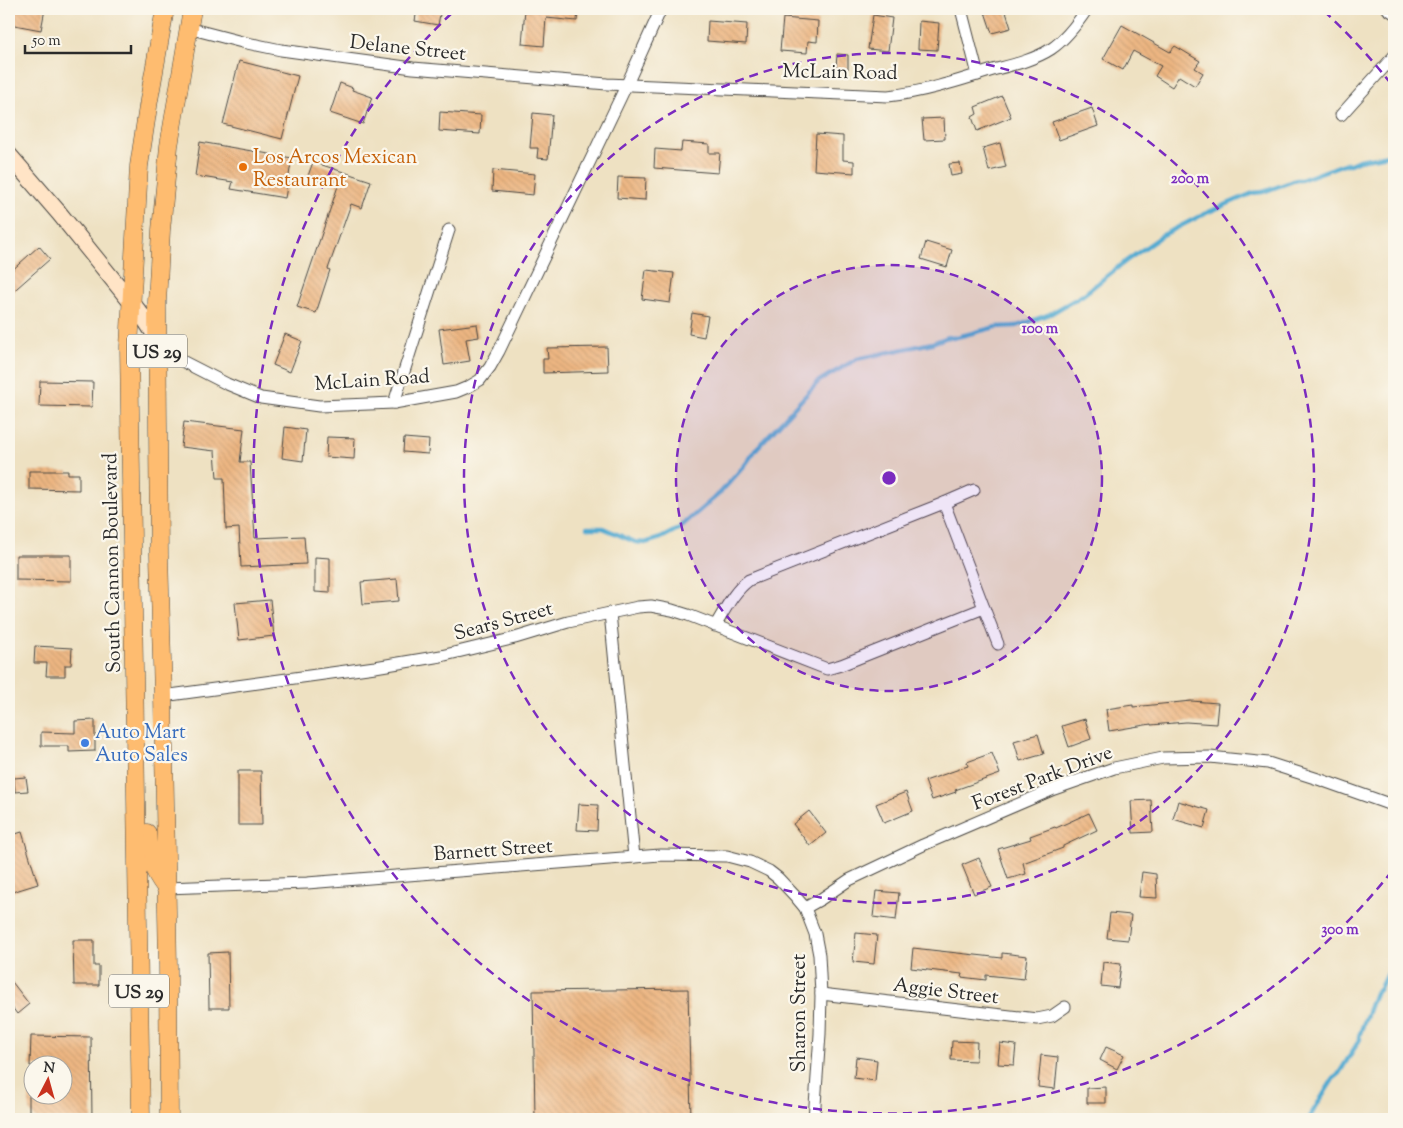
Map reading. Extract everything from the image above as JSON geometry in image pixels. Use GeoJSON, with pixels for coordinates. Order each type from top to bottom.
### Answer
{"type":"FeatureCollection","features":[{"type":"Feature","properties":{"kind":"main road","name":"South Cannon Boulevard"},"geometry":{"type":"LineString","coordinates":[[141,1119],[129,347],[139,166],[165,9]]}},
{"type":"Feature","properties":{"kind":"main road","name":"US 29"},"geometry":{"type":"LineString","coordinates":[[169,1119],[156,338],[161,230],[169,146],[192,9]]}},
{"type":"Feature","properties":{"kind":"main road","name":"US 29"},"geometry":{"type":"LineString","coordinates":[[136,792],[145,813],[152,867],[166,888]]}},
{"type":"Feature","properties":{"kind":"street","name":"McLain Road"},"geometry":{"type":"LineString","coordinates":[[9,155],[131,301],[156,338],[182,361],[227,384],[261,398],[319,406],[394,403],[456,392],[480,380],[490,367],[627,84],[661,9]]}},
{"type":"Feature","properties":{"kind":"street"},"geometry":{"type":"LineString","coordinates":[[961,9],[978,75]]}},
{"type":"Feature","properties":{"kind":"street","name":"McLain Road"},"geometry":{"type":"LineString","coordinates":[[627,84],[888,96],[910,94],[1024,61],[1051,49],[1078,22],[1086,9]]}},
{"type":"Feature","properties":{"kind":"street"},"geometry":{"type":"LineString","coordinates":[[1388,9],[1394,13]]}},
{"type":"Feature","properties":{"kind":"street","name":"Delane Street"},"geometry":{"type":"LineString","coordinates":[[188,28],[281,50],[413,68],[627,84]]}},
{"type":"Feature","properties":{"kind":"street"},"geometry":{"type":"LineString","coordinates":[[1341,115],[1394,56]]}},
{"type":"Feature","properties":{"kind":"street"},"geometry":{"type":"LineString","coordinates":[[394,403],[449,230]]}},
{"type":"Feature","properties":{"kind":"street"},"geometry":{"type":"LineString","coordinates":[[715,626],[740,586],[749,580],[974,490]]}},
{"type":"Feature","properties":{"kind":"street"},"geometry":{"type":"LineString","coordinates":[[944,502],[998,644]]}},
{"type":"Feature","properties":{"kind":"street","name":"Sears Street"},"geometry":{"type":"LineString","coordinates":[[163,696],[441,656],[568,622],[638,606],[651,606],[688,615],[827,669],[984,608]]}},
{"type":"Feature","properties":{"kind":"street"},"geometry":{"type":"LineString","coordinates":[[610,613],[634,857]]}},
{"type":"Feature","properties":{"kind":"street","name":"Forest Park Drive"},"geometry":{"type":"LineString","coordinates":[[805,908],[849,880],[915,849],[1054,789],[1114,768],[1163,758],[1210,757],[1268,763],[1386,803],[1394,804]]}},
{"type":"Feature","properties":{"kind":"street","name":"Barnett Street"},"geometry":{"type":"LineString","coordinates":[[166,888],[308,883],[634,857],[727,856],[750,862],[769,871],[778,878],[805,908]]}},
{"type":"Feature","properties":{"kind":"street","name":"Sharon Street"},"geometry":{"type":"LineString","coordinates":[[805,908],[815,934],[821,994],[814,1119]]}},
{"type":"Feature","properties":{"kind":"street","name":"Aggie Street"},"geometry":{"type":"LineString","coordinates":[[821,994],[1037,1019],[1052,1016],[1065,1007]]}},
{"type":"Feature","properties":{"kind":"building"},"geometry":{"type":"Polygon","coordinates":[[[9,9],[45,9],[41,30],[9,24],[9,9]]]}},
{"type":"Feature","properties":{"kind":"building"},"geometry":{"type":"Polygon","coordinates":[[[417,9],[441,9],[438,25],[415,21],[417,9]]]}},
{"type":"Feature","properties":{"kind":"building"},"geometry":{"type":"Polygon","coordinates":[[[525,9],[578,9],[577,21],[546,18],[544,46],[522,44],[525,9]]]}},
{"type":"Feature","properties":{"kind":"building"},"geometry":{"type":"Polygon","coordinates":[[[984,9],[1005,9],[1011,28],[992,33],[984,9]]]}},
{"type":"Feature","properties":{"kind":"building"},"geometry":{"type":"Polygon","coordinates":[[[873,15],[892,18],[888,51],[868,49],[873,15]]]}},
{"type":"Feature","properties":{"kind":"building"},"geometry":{"type":"Polygon","coordinates":[[[783,18],[818,21],[817,42],[808,41],[807,53],[780,51],[783,18]]]}},
{"type":"Feature","properties":{"kind":"building"},"geometry":{"type":"Polygon","coordinates":[[[708,21],[747,24],[746,44],[707,41],[708,21]]]}},
{"type":"Feature","properties":{"kind":"building"},"geometry":{"type":"Polygon","coordinates":[[[919,21],[939,23],[937,50],[918,49],[919,21]]]}},
{"type":"Feature","properties":{"kind":"building"},"geometry":{"type":"Polygon","coordinates":[[[1122,25],[1170,52],[1175,46],[1200,61],[1195,68],[1203,73],[1195,86],[1179,76],[1172,87],[1155,76],[1161,66],[1133,51],[1123,70],[1103,59],[1122,25]]]}},
{"type":"Feature","properties":{"kind":"building"},"geometry":{"type":"Polygon","coordinates":[[[837,54],[848,55],[848,69],[836,68],[837,54]]]}},
{"type":"Feature","properties":{"kind":"building"},"geometry":{"type":"Polygon","coordinates":[[[239,61],[298,76],[282,139],[223,124],[239,61]]]}},
{"type":"Feature","properties":{"kind":"building"},"geometry":{"type":"Polygon","coordinates":[[[340,83],[353,88],[352,90],[372,97],[363,124],[330,113],[340,83]]]}},
{"type":"Feature","properties":{"kind":"building"},"geometry":{"type":"Polygon","coordinates":[[[1002,96],[1011,117],[977,131],[972,117],[977,114],[975,107],[1002,96]]]}},
{"type":"Feature","properties":{"kind":"building"},"geometry":{"type":"Polygon","coordinates":[[[1092,108],[1098,126],[1059,140],[1052,122],[1092,108]]]}},
{"type":"Feature","properties":{"kind":"building"},"geometry":{"type":"Polygon","coordinates":[[[440,112],[481,115],[480,134],[439,131],[440,112]]]}},
{"type":"Feature","properties":{"kind":"building"},"geometry":{"type":"Polygon","coordinates":[[[533,113],[552,115],[548,159],[537,158],[538,148],[530,148],[533,113]]]}},
{"type":"Feature","properties":{"kind":"building"},"geometry":{"type":"Polygon","coordinates":[[[944,118],[945,139],[924,140],[922,119],[944,118]]]}},
{"type":"Feature","properties":{"kind":"building"},"geometry":{"type":"Polygon","coordinates":[[[816,134],[843,136],[843,160],[854,161],[854,173],[814,170],[816,134]]]}},
{"type":"Feature","properties":{"kind":"building","name":"Los Arcos Mexican Restaurant"},"geometry":{"type":"Polygon","coordinates":[[[200,142],[292,158],[285,198],[231,189],[233,182],[195,176],[200,142]]]}},
{"type":"Feature","properties":{"kind":"building"},"geometry":{"type":"Polygon","coordinates":[[[682,142],[709,144],[709,153],[720,153],[718,173],[654,168],[655,149],[681,151],[682,142]]]}},
{"type":"Feature","properties":{"kind":"building"},"geometry":{"type":"Polygon","coordinates":[[[1000,143],[1006,167],[989,171],[983,148],[1000,143]]]}},
{"type":"Feature","properties":{"kind":"building"},"geometry":{"type":"Polygon","coordinates":[[[313,162],[371,181],[362,208],[351,204],[328,269],[330,270],[316,313],[297,307],[338,186],[308,176],[313,162]]]}},
{"type":"Feature","properties":{"kind":"building"},"geometry":{"type":"Polygon","coordinates":[[[960,163],[962,174],[951,176],[949,164],[960,163]]]}},
{"type":"Feature","properties":{"kind":"building"},"geometry":{"type":"Polygon","coordinates":[[[493,170],[535,174],[533,195],[492,191],[493,170]]]}},
{"type":"Feature","properties":{"kind":"building"},"geometry":{"type":"Polygon","coordinates":[[[618,177],[646,178],[645,200],[617,198],[618,177]]]}},
{"type":"Feature","properties":{"kind":"building"},"geometry":{"type":"Polygon","coordinates":[[[926,242],[952,250],[947,267],[921,259],[926,242]]]}},
{"type":"Feature","properties":{"kind":"building"},"geometry":{"type":"Polygon","coordinates":[[[39,246],[50,259],[9,295],[9,273],[39,246]]]}},
{"type":"Feature","properties":{"kind":"building"},"geometry":{"type":"Polygon","coordinates":[[[646,270],[674,273],[670,303],[642,299],[646,270]]]}},
{"type":"Feature","properties":{"kind":"building"},"geometry":{"type":"Polygon","coordinates":[[[692,313],[708,316],[704,337],[689,334],[692,313]]]}},
{"type":"Feature","properties":{"kind":"building"},"geometry":{"type":"Polygon","coordinates":[[[477,324],[479,337],[466,339],[470,361],[444,365],[439,329],[477,324]]]}},
{"type":"Feature","properties":{"kind":"building"},"geometry":{"type":"Polygon","coordinates":[[[285,334],[302,341],[290,372],[273,365],[285,334]]]}},
{"type":"Feature","properties":{"kind":"building"},"geometry":{"type":"Polygon","coordinates":[[[607,347],[608,371],[543,373],[543,359],[548,359],[547,348],[607,347]]]}},
{"type":"Feature","properties":{"kind":"building"},"geometry":{"type":"Polygon","coordinates":[[[40,381],[93,382],[92,407],[39,406],[40,381]]]}},
{"type":"Feature","properties":{"kind":"building"},"geometry":{"type":"Polygon","coordinates":[[[184,422],[244,429],[240,462],[250,462],[255,538],[304,536],[306,564],[241,567],[239,528],[226,529],[224,478],[217,478],[215,451],[181,447],[184,422]]]}},
{"type":"Feature","properties":{"kind":"building"},"geometry":{"type":"Polygon","coordinates":[[[285,427],[306,430],[303,461],[282,458],[285,427]]]}},
{"type":"Feature","properties":{"kind":"building"},"geometry":{"type":"Polygon","coordinates":[[[327,437],[355,438],[354,459],[326,457],[327,437]]]}},
{"type":"Feature","properties":{"kind":"building"},"geometry":{"type":"Polygon","coordinates":[[[404,438],[429,440],[428,454],[403,452],[404,438]]]}},
{"type":"Feature","properties":{"kind":"building"},"geometry":{"type":"Polygon","coordinates":[[[29,471],[68,471],[68,474],[79,474],[79,490],[29,489],[29,471]]]}},
{"type":"Feature","properties":{"kind":"building"},"geometry":{"type":"Polygon","coordinates":[[[16,555],[71,555],[71,581],[16,580],[16,555]]]}},
{"type":"Feature","properties":{"kind":"building"},"geometry":{"type":"Polygon","coordinates":[[[315,557],[330,558],[330,593],[315,592],[315,557]]]}},
{"type":"Feature","properties":{"kind":"building"},"geometry":{"type":"Polygon","coordinates":[[[397,579],[399,601],[363,604],[361,582],[397,579]]]}},
{"type":"Feature","properties":{"kind":"building"},"geometry":{"type":"Polygon","coordinates":[[[270,600],[274,636],[239,640],[235,603],[270,600]]]}},
{"type":"Feature","properties":{"kind":"building"},"geometry":{"type":"Polygon","coordinates":[[[35,646],[72,648],[71,665],[65,665],[65,676],[46,676],[47,663],[34,663],[35,646]]]}},
{"type":"Feature","properties":{"kind":"building"},"geometry":{"type":"Polygon","coordinates":[[[1191,701],[1218,703],[1216,724],[1186,722],[1151,724],[1109,731],[1106,709],[1191,701]]]}},
{"type":"Feature","properties":{"kind":"building"},"geometry":{"type":"Polygon","coordinates":[[[1085,719],[1091,739],[1069,747],[1062,726],[1085,719]]]}},
{"type":"Feature","properties":{"kind":"building"},"geometry":{"type":"Polygon","coordinates":[[[95,720],[95,751],[69,752],[69,746],[41,746],[41,732],[75,733],[75,721],[95,720]]]}},
{"type":"Feature","properties":{"kind":"building"},"geometry":{"type":"Polygon","coordinates":[[[1038,734],[1044,754],[1020,761],[1014,741],[1038,734]]]}},
{"type":"Feature","properties":{"kind":"building"},"geometry":{"type":"Polygon","coordinates":[[[992,753],[1000,774],[932,800],[925,781],[968,766],[967,762],[992,753]]]}},
{"type":"Feature","properties":{"kind":"building"},"geometry":{"type":"Polygon","coordinates":[[[238,771],[261,771],[262,825],[238,825],[238,771]]]}},
{"type":"Feature","properties":{"kind":"building"},"geometry":{"type":"Polygon","coordinates":[[[26,777],[28,791],[15,792],[14,778],[26,777]]]}},
{"type":"Feature","properties":{"kind":"building"},"geometry":{"type":"Polygon","coordinates":[[[906,792],[913,811],[884,823],[876,804],[906,792]]]}},
{"type":"Feature","properties":{"kind":"building"},"geometry":{"type":"Polygon","coordinates":[[[1151,800],[1153,832],[1133,833],[1131,801],[1151,800]]]}},
{"type":"Feature","properties":{"kind":"building"},"geometry":{"type":"Polygon","coordinates":[[[1178,801],[1209,810],[1204,828],[1173,819],[1178,801]]]}},
{"type":"Feature","properties":{"kind":"building"},"geometry":{"type":"Polygon","coordinates":[[[579,804],[598,805],[597,831],[577,830],[579,804]]]}},
{"type":"Feature","properties":{"kind":"building"},"geometry":{"type":"Polygon","coordinates":[[[809,811],[826,833],[810,846],[793,824],[809,811]]]}},
{"type":"Feature","properties":{"kind":"building"},"geometry":{"type":"Polygon","coordinates":[[[1089,813],[1097,830],[1063,846],[1063,848],[1023,863],[1026,874],[1008,879],[998,849],[1031,839],[1030,836],[1056,828],[1089,813]]]}},
{"type":"Feature","properties":{"kind":"building"},"geometry":{"type":"Polygon","coordinates":[[[22,832],[38,884],[9,893],[9,836],[22,832]]]}},
{"type":"Feature","properties":{"kind":"building"},"geometry":{"type":"Polygon","coordinates":[[[979,858],[992,887],[974,894],[962,865],[979,858]]]}},
{"type":"Feature","properties":{"kind":"building"},"geometry":{"type":"Polygon","coordinates":[[[1142,872],[1156,874],[1157,898],[1139,897],[1142,872]]]}},
{"type":"Feature","properties":{"kind":"building"},"geometry":{"type":"Polygon","coordinates":[[[876,891],[899,893],[896,920],[873,917],[876,891]]]}},
{"type":"Feature","properties":{"kind":"building"},"geometry":{"type":"Polygon","coordinates":[[[1110,913],[1131,915],[1128,940],[1107,938],[1110,913]]]}},
{"type":"Feature","properties":{"kind":"building"},"geometry":{"type":"Polygon","coordinates":[[[856,933],[877,935],[874,964],[853,962],[856,933]]]}},
{"type":"Feature","properties":{"kind":"building"},"geometry":{"type":"Polygon","coordinates":[[[73,940],[94,940],[94,966],[99,966],[99,985],[74,985],[73,940]]]}},
{"type":"Feature","properties":{"kind":"building"},"geometry":{"type":"Polygon","coordinates":[[[913,948],[1002,958],[1002,953],[1027,956],[1024,979],[986,975],[986,980],[961,977],[962,974],[911,968],[913,948]]]}},
{"type":"Feature","properties":{"kind":"building"},"geometry":{"type":"Polygon","coordinates":[[[228,952],[229,1008],[209,1008],[208,953],[228,952]]]}},
{"type":"Feature","properties":{"kind":"building"},"geometry":{"type":"Polygon","coordinates":[[[1103,962],[1121,964],[1118,988],[1101,986],[1103,962]]]}},
{"type":"Feature","properties":{"kind":"building"},"geometry":{"type":"Polygon","coordinates":[[[9,978],[29,1004],[17,1014],[9,1003],[9,978]]]}},
{"type":"Feature","properties":{"kind":"building"},"geometry":{"type":"Polygon","coordinates":[[[688,989],[691,1119],[535,1119],[533,991],[688,989]]]}},
{"type":"Feature","properties":{"kind":"building"},"geometry":{"type":"Polygon","coordinates":[[[31,1036],[91,1037],[92,1119],[36,1119],[29,1111],[29,1106],[72,1106],[72,1056],[30,1056],[31,1036]]]}},
{"type":"Feature","properties":{"kind":"building"},"geometry":{"type":"Polygon","coordinates":[[[952,1041],[977,1042],[976,1061],[951,1060],[952,1041]]]}},
{"type":"Feature","properties":{"kind":"building"},"geometry":{"type":"Polygon","coordinates":[[[1000,1043],[1016,1045],[1014,1065],[998,1064],[1000,1043]]]}},
{"type":"Feature","properties":{"kind":"building"},"geometry":{"type":"Polygon","coordinates":[[[1106,1047],[1124,1055],[1117,1069],[1100,1060],[1106,1047]]]}},
{"type":"Feature","properties":{"kind":"building"},"geometry":{"type":"Polygon","coordinates":[[[1041,1055],[1058,1057],[1055,1089],[1038,1087],[1041,1055]]]}},
{"type":"Feature","properties":{"kind":"building"},"geometry":{"type":"Polygon","coordinates":[[[856,1057],[877,1060],[875,1081],[854,1078],[856,1057]]]}},
{"type":"Feature","properties":{"kind":"building"},"geometry":{"type":"Polygon","coordinates":[[[1106,1087],[1106,1103],[1087,1103],[1087,1088],[1106,1087]]]}},
{"type":"Feature","properties":{"kind":"waterway"},"geometry":{"type":"LineString","coordinates":[[587,528],[603,528],[635,542],[645,543],[661,538],[678,529],[720,493],[745,465],[757,448],[819,381],[857,359],[996,327],[1017,326],[1050,314],[1083,295],[1161,236],[1204,214],[1253,193],[1263,192],[1296,180],[1301,180],[1344,164],[1394,154]]}},
{"type":"Feature","properties":{"kind":"waterway"},"geometry":{"type":"LineString","coordinates":[[1309,1119],[1360,1039],[1359,1036],[1375,993],[1379,990],[1394,959]]}},
{"type":"Feature","properties":{"kind":"place","name":"Los Arcos Mexican Restaurant"},"geometry":{"type":"Point","coordinates":[243,167]}},
{"type":"Feature","properties":{"kind":"place","name":"Auto Mart Auto Sales"},"geometry":{"type":"Point","coordinates":[85,743]}}]}
